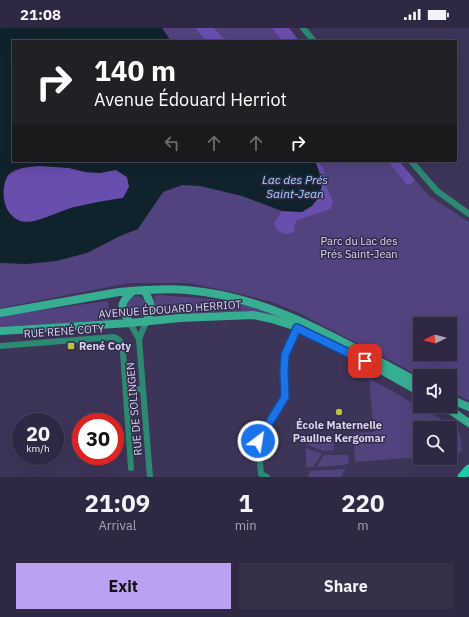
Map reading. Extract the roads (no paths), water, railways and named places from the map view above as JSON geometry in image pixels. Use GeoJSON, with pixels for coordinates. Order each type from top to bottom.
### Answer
{"type":"FeatureCollection","features":[{"type":"Feature","properties":{"kind":"main road"},"geometry":{"type":"LineString","coordinates":[[144,290],[151,304],[150,313],[146,322]]}},
{"type":"Feature","properties":{"kind":"main road","name":"AVENUE ÉDOUARD HERRIOT"},"geometry":{"type":"LineString","coordinates":[[0,313],[133,291],[187,290],[246,300],[268,307],[306,323],[413,379]]}},
{"type":"Feature","properties":{"kind":"main road"},"geometry":{"type":"LineString","coordinates":[[130,323],[122,308],[122,304],[126,296],[133,291]]}},
{"type":"Feature","properties":{"kind":"main road","name":"AVENUE ÉDOUARD HERRIOT"},"geometry":{"type":"LineString","coordinates":[[0,331],[146,322],[180,318],[253,315],[272,319],[297,328],[365,361],[413,388]]}},
{"type":"Feature","properties":{"kind":"main road"},"geometry":{"type":"LineString","coordinates":[[457,402],[469,407]]}},
{"type":"Feature","properties":{"kind":"main road"},"geometry":{"type":"LineString","coordinates":[[454,413],[469,423]]}},
{"type":"Feature","properties":{"kind":"main road"},"geometry":{"type":"LineString","coordinates":[[462,477],[469,468]]}},
{"type":"Feature","properties":{"kind":"street"},"geometry":{"type":"LineString","coordinates":[[303,28],[313,40]]}},
{"type":"Feature","properties":{"kind":"street"},"geometry":{"type":"LineString","coordinates":[[413,162],[437,191],[469,214]]}},
{"type":"Feature","properties":{"kind":"street","name":"RUE DE SOLINGEN"},"geometry":{"type":"LineString","coordinates":[[139,339],[146,322]]}},
{"type":"Feature","properties":{"kind":"street","name":"RUE DE SOLINGEN"},"geometry":{"type":"LineString","coordinates":[[130,323],[139,339],[150,477]]}},
{"type":"Feature","properties":{"kind":"street"},"geometry":{"type":"LineString","coordinates":[[267,477],[261,474],[258,441],[260,433],[266,428],[285,397],[285,355],[297,328]]}},
{"type":"Feature","properties":{"kind":"street","name":"RUE RENÉ COTY"},"geometry":{"type":"LineString","coordinates":[[0,346],[117,338],[122,344],[131,468]]}},
{"type":"Feature","properties":{"kind":"street"},"geometry":{"type":"LineString","coordinates":[[126,390],[143,389]]}},
{"type":"Feature","properties":{"kind":"water","name":"Lac des Prés Saint-Jean"},"geometry":{"type":"Polygon","coordinates":[[[0,28],[162,28],[170,40],[12,40],[12,162],[315,162],[319,171],[322,185],[319,197],[312,206],[302,212],[282,211],[242,196],[200,186],[182,185],[163,192],[138,229],[120,236],[87,253],[56,261],[27,264],[0,263],[0,28]],[[40,166],[15,170],[8,175],[5,181],[4,201],[6,207],[14,218],[20,221],[26,222],[40,220],[75,207],[123,198],[129,187],[127,177],[116,170],[100,173],[85,172],[69,168],[40,166]]]}},
{"type":"Feature","properties":{"kind":"place","name":"René Coty"},"geometry":{"type":"Point","coordinates":[71,346]}},
{"type":"Feature","properties":{"kind":"place","name":"École Maternelle Pauline Kergomar"},"geometry":{"type":"Point","coordinates":[339,412]}},
{"type":"Feature","properties":{"kind":"park label","name":"Parc du Lac des Prés Saint-Jean"},"geometry":{"type":"Point","coordinates":[359,247]}}]}
